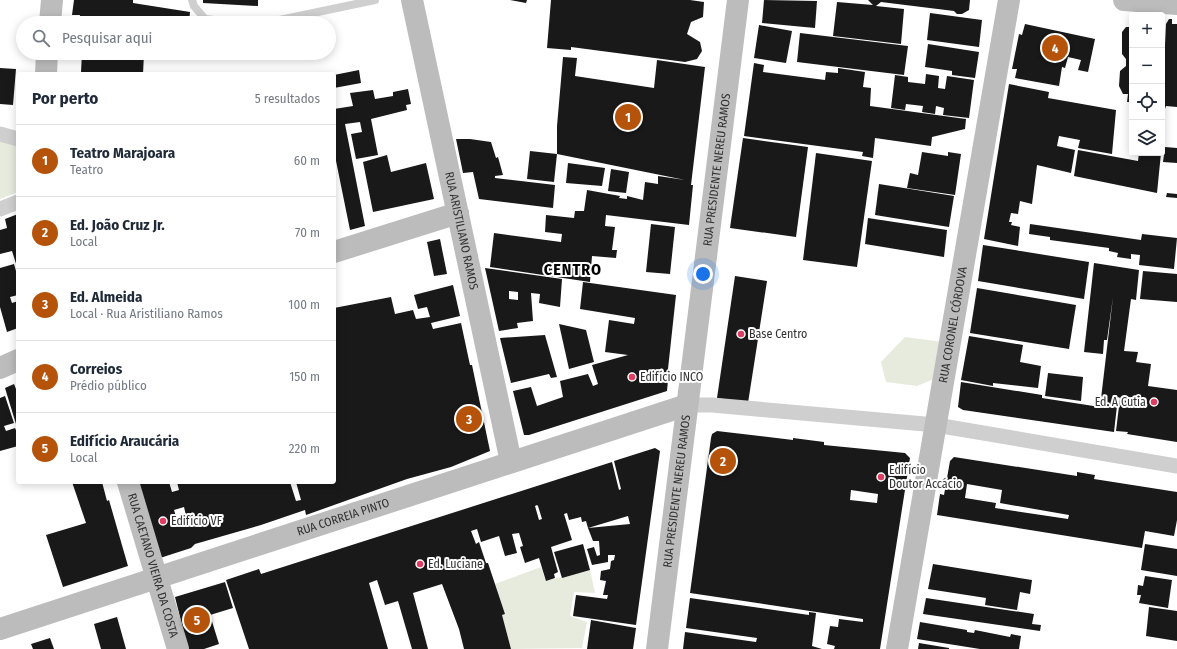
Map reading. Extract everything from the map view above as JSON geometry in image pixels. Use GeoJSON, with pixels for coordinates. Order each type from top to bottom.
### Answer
{"type":"FeatureCollection","features":[{"type":"Feature","properties":{"kind":"street"},"geometry":{"type":"LineString","coordinates":[[51,16],[52,0]]}},
{"type":"Feature","properties":{"kind":"street","name":"RUA ARISTILIANO RAMOS"},"geometry":{"type":"LineString","coordinates":[[412,0],[511,462]]}},
{"type":"Feature","properties":{"kind":"street","name":"RUA PRESIDENTE NEREU RAMOS"},"geometry":{"type":"LineString","coordinates":[[657,649],[738,0]]}},
{"type":"Feature","properties":{"kind":"street","name":"RUA CORONEL CÓRDOVA"},"geometry":{"type":"LineString","coordinates":[[897,649],[1009,0]]}},
{"type":"Feature","properties":{"kind":"street"},"geometry":{"type":"LineString","coordinates":[[1124,0],[1177,4]]}},
{"type":"Feature","properties":{"kind":"street"},"geometry":{"type":"LineString","coordinates":[[46,72],[47,60]]}},
{"type":"Feature","properties":{"kind":"street"},"geometry":{"type":"LineString","coordinates":[[0,134],[16,138]]}},
{"type":"Feature","properties":{"kind":"street"},"geometry":{"type":"LineString","coordinates":[[0,209],[16,203]]}},
{"type":"Feature","properties":{"kind":"street"},"geometry":{"type":"LineString","coordinates":[[336,251],[458,213]]}},
{"type":"Feature","properties":{"kind":"street"},"geometry":{"type":"LineString","coordinates":[[0,368],[16,361]]}},
{"type":"Feature","properties":{"kind":"street"},"geometry":{"type":"LineString","coordinates":[[687,405],[712,405],[936,425],[1177,466]]}},
{"type":"Feature","properties":{"kind":"street","name":"RUA CORREIA PINTO"},"geometry":{"type":"LineString","coordinates":[[0,630],[687,405]]}},
{"type":"Feature","properties":{"kind":"street","name":"RUA CAETANO VIEIRA DA COSTA"},"geometry":{"type":"LineString","coordinates":[[129,484],[178,649]]}},
{"type":"Feature","properties":{"kind":"lane"},"geometry":{"type":"LineString","coordinates":[[192,0],[194,6],[203,16]]}},
{"type":"Feature","properties":{"kind":"lane"},"geometry":{"type":"LineString","coordinates":[[299,16],[375,0]]}},
{"type":"Feature","properties":{"kind":"shaded area"},"geometry":{"type":"Polygon","coordinates":[[[0,141],[16,145],[16,193],[0,199],[0,141]]]}},
{"type":"Feature","properties":{"kind":"shaded area"},"geometry":{"type":"Polygon","coordinates":[[[905,337],[950,343],[944,375],[917,386],[886,382],[881,362],[905,337]]]}},
{"type":"Feature","properties":{"kind":"shaded area"},"geometry":{"type":"Polygon","coordinates":[[[541,567],[546,581],[590,570],[595,593],[574,592],[570,616],[587,622],[582,648],[511,649],[502,615],[505,614],[495,584],[541,567]]]}},
{"type":"Feature","properties":{"kind":"building"},"geometry":{"type":"Polygon","coordinates":[[[74,0],[133,0],[133,3],[190,12],[190,16],[72,15],[74,0]]]}},
{"type":"Feature","properties":{"kind":"building"},"geometry":{"type":"Polygon","coordinates":[[[203,0],[258,0],[258,6],[203,3],[203,0]]]}},
{"type":"Feature","properties":{"kind":"building"},"geometry":{"type":"Polygon","coordinates":[[[510,0],[527,0],[526,3],[510,0]]]}},
{"type":"Feature","properties":{"kind":"building"},"geometry":{"type":"Polygon","coordinates":[[[551,0],[690,0],[704,2],[703,17],[691,22],[687,34],[700,42],[702,51],[697,59],[685,62],[571,47],[571,50],[547,48],[551,0]]]}},
{"type":"Feature","properties":{"kind":"building"},"geometry":{"type":"Polygon","coordinates":[[[764,0],[817,1],[815,28],[762,23],[764,0]]]}},
{"type":"Feature","properties":{"kind":"building"},"geometry":{"type":"Polygon","coordinates":[[[868,0],[970,0],[969,10],[962,14],[957,14],[954,11],[881,2],[876,6],[904,9],[901,44],[833,36],[837,2],[873,5],[868,0]]]}},
{"type":"Feature","properties":{"kind":"building"},"geometry":{"type":"Polygon","coordinates":[[[930,13],[982,20],[979,47],[927,40],[930,13]]]}},
{"type":"Feature","properties":{"kind":"building"},"geometry":{"type":"Polygon","coordinates":[[[1169,19],[1172,19],[1172,24],[1177,24],[1177,107],[1166,106],[1165,109],[1165,45],[1166,24],[1169,19]]]}},
{"type":"Feature","properties":{"kind":"building"},"geometry":{"type":"Polygon","coordinates":[[[1025,24],[1095,39],[1088,72],[1078,70],[1081,60],[1068,57],[1065,68],[1062,67],[1059,86],[1015,78],[1017,69],[1012,69],[1019,34],[1022,35],[1025,24]]]}},
{"type":"Feature","properties":{"kind":"building"},"geometry":{"type":"Polygon","coordinates":[[[759,25],[792,31],[786,63],[754,58],[759,25]]]}},
{"type":"Feature","properties":{"kind":"building"},"geometry":{"type":"Polygon","coordinates":[[[1126,27],[1129,27],[1129,102],[1127,102],[1128,94],[1123,94],[1119,86],[1120,71],[1126,66],[1126,59],[1122,54],[1122,32],[1126,27]]]}},
{"type":"Feature","properties":{"kind":"building"},"geometry":{"type":"Polygon","coordinates":[[[800,33],[908,46],[904,75],[797,62],[800,33]]]}},
{"type":"Feature","properties":{"kind":"building"},"geometry":{"type":"Polygon","coordinates":[[[928,44],[979,52],[975,78],[952,75],[952,71],[925,67],[928,44]]]}},
{"type":"Feature","properties":{"kind":"building"},"geometry":{"type":"Polygon","coordinates":[[[563,57],[577,58],[575,76],[654,88],[657,60],[705,67],[691,185],[693,185],[689,225],[606,215],[605,226],[615,227],[612,250],[617,250],[616,258],[592,256],[590,282],[490,267],[494,233],[561,242],[562,234],[545,232],[546,215],[574,218],[575,211],[584,211],[587,190],[620,196],[619,198],[627,199],[627,196],[643,200],[645,182],[658,184],[658,176],[685,180],[557,154],[557,126],[563,57]]]}},
{"type":"Feature","properties":{"kind":"building"},"geometry":{"type":"Polygon","coordinates":[[[82,60],[144,60],[143,72],[81,72],[82,60]]]}},
{"type":"Feature","properties":{"kind":"building"},"geometry":{"type":"Polygon","coordinates":[[[754,63],[764,65],[763,72],[825,80],[826,72],[838,73],[838,68],[865,72],[863,87],[871,88],[870,106],[966,119],[965,129],[932,137],[931,146],[875,138],[873,158],[862,156],[863,152],[744,136],[754,63]]]}},
{"type":"Feature","properties":{"kind":"building"},"geometry":{"type":"Polygon","coordinates":[[[0,68],[16,69],[13,105],[0,104],[0,68]]]}},
{"type":"Feature","properties":{"kind":"building"},"geometry":{"type":"Polygon","coordinates":[[[359,70],[361,83],[336,88],[336,75],[359,70]]]}},
{"type":"Feature","properties":{"kind":"building"},"geometry":{"type":"Polygon","coordinates":[[[926,74],[939,76],[938,88],[945,89],[947,76],[974,80],[969,118],[943,115],[944,108],[936,106],[935,114],[922,112],[923,106],[906,104],[905,110],[891,108],[895,75],[908,77],[908,82],[925,84],[926,74]]]}},
{"type":"Feature","properties":{"kind":"building"},"geometry":{"type":"Polygon","coordinates":[[[1009,84],[1049,92],[1048,98],[1116,110],[1112,154],[1078,148],[1080,140],[1059,136],[1057,146],[1075,150],[1071,173],[1037,165],[1032,204],[1020,201],[1018,214],[1011,213],[1009,222],[1012,222],[1011,225],[1020,227],[1018,246],[984,239],[1009,84]]]}},
{"type":"Feature","properties":{"kind":"building"},"geometry":{"type":"Polygon","coordinates":[[[408,89],[411,104],[406,105],[407,110],[371,119],[378,155],[356,159],[351,134],[362,132],[360,122],[345,124],[365,226],[350,230],[336,161],[336,109],[353,106],[350,93],[373,90],[375,99],[393,96],[393,92],[408,89]]]}},
{"type":"Feature","properties":{"kind":"building"},"geometry":{"type":"Polygon","coordinates":[[[743,138],[808,147],[796,237],[730,228],[743,138]]]}},
{"type":"Feature","properties":{"kind":"building"},"geometry":{"type":"Polygon","coordinates":[[[456,139],[491,142],[496,158],[498,157],[503,175],[495,176],[495,178],[555,185],[553,208],[479,199],[473,172],[463,173],[456,139]]]}},
{"type":"Feature","properties":{"kind":"building"},"geometry":{"type":"Polygon","coordinates":[[[1165,147],[1177,148],[1177,163],[1163,162],[1165,147]]]}},
{"type":"Feature","properties":{"kind":"building"},"geometry":{"type":"Polygon","coordinates":[[[1078,150],[1138,161],[1139,156],[1161,156],[1157,193],[1074,176],[1078,150]]]}},
{"type":"Feature","properties":{"kind":"building"},"geometry":{"type":"Polygon","coordinates":[[[530,151],[557,154],[554,182],[527,179],[530,151]]]}},
{"type":"Feature","properties":{"kind":"building"},"geometry":{"type":"Polygon","coordinates":[[[922,152],[948,156],[948,152],[961,154],[955,195],[907,188],[910,173],[918,175],[922,152]]]}},
{"type":"Feature","properties":{"kind":"building"},"geometry":{"type":"Polygon","coordinates":[[[816,153],[872,161],[857,267],[803,260],[816,153]]]}},
{"type":"Feature","properties":{"kind":"building"},"geometry":{"type":"Polygon","coordinates":[[[387,155],[391,172],[426,163],[434,199],[373,212],[363,162],[387,155]]]}},
{"type":"Feature","properties":{"kind":"building"},"geometry":{"type":"Polygon","coordinates":[[[568,163],[605,168],[602,186],[566,183],[568,163]]]}},
{"type":"Feature","properties":{"kind":"building"},"geometry":{"type":"Polygon","coordinates":[[[611,169],[629,172],[626,193],[608,191],[611,169]]]}},
{"type":"Feature","properties":{"kind":"building"},"geometry":{"type":"Polygon","coordinates":[[[879,184],[954,196],[949,227],[875,215],[879,184]]]}},
{"type":"Feature","properties":{"kind":"building"},"geometry":{"type":"Polygon","coordinates":[[[1167,193],[1177,194],[1177,198],[1166,197],[1167,193]]]}},
{"type":"Feature","properties":{"kind":"building"},"geometry":{"type":"Polygon","coordinates":[[[16,215],[16,264],[12,251],[0,254],[0,230],[7,228],[5,219],[16,215]]]}},
{"type":"Feature","properties":{"kind":"building"},"geometry":{"type":"Polygon","coordinates":[[[868,218],[947,230],[944,257],[865,244],[868,218]]]}},
{"type":"Feature","properties":{"kind":"building"},"geometry":{"type":"Polygon","coordinates":[[[651,224],[675,227],[670,274],[646,272],[651,224]]]}},
{"type":"Feature","properties":{"kind":"building"},"geometry":{"type":"Polygon","coordinates":[[[1030,224],[1141,240],[1142,234],[1177,238],[1174,269],[1139,265],[1140,255],[1131,254],[1131,259],[1117,257],[1118,253],[1109,251],[1109,248],[1050,240],[1050,237],[1029,234],[1030,224]]]}},
{"type":"Feature","properties":{"kind":"building"},"geometry":{"type":"Polygon","coordinates":[[[440,239],[447,274],[434,276],[427,242],[440,239]]]}},
{"type":"Feature","properties":{"kind":"building"},"geometry":{"type":"Polygon","coordinates":[[[983,245],[1089,262],[1084,299],[978,281],[983,245]]]}},
{"type":"Feature","properties":{"kind":"building"},"geometry":{"type":"Polygon","coordinates":[[[1094,263],[1139,270],[1136,300],[1131,299],[1124,351],[1138,352],[1136,362],[1151,364],[1148,386],[1177,390],[1177,442],[1116,431],[1120,398],[1118,397],[1114,432],[963,410],[958,407],[961,382],[1042,395],[1042,398],[1100,407],[1113,297],[1107,340],[1104,340],[1103,354],[1084,352],[1094,263]]]}},
{"type":"Feature","properties":{"kind":"building"},"geometry":{"type":"Polygon","coordinates":[[[14,264],[16,271],[16,296],[10,297],[12,303],[16,302],[16,329],[7,332],[0,307],[0,268],[14,264]]]}},
{"type":"Feature","properties":{"kind":"building"},"geometry":{"type":"Polygon","coordinates":[[[485,268],[562,279],[560,307],[539,303],[540,294],[531,293],[533,321],[517,323],[518,328],[499,331],[485,268]],[[509,291],[509,299],[518,300],[518,292],[509,291]]]}},
{"type":"Feature","properties":{"kind":"building"},"geometry":{"type":"Polygon","coordinates":[[[1143,271],[1177,274],[1177,302],[1140,299],[1143,271]]]}},
{"type":"Feature","properties":{"kind":"building"},"geometry":{"type":"Polygon","coordinates":[[[735,276],[767,281],[748,403],[717,398],[735,276]]]}},
{"type":"Feature","properties":{"kind":"building"},"geometry":{"type":"Polygon","coordinates":[[[583,282],[676,295],[667,391],[529,435],[524,435],[513,391],[531,387],[537,406],[563,397],[560,381],[588,374],[593,386],[598,384],[592,365],[628,355],[605,352],[609,320],[634,324],[635,318],[580,309],[583,282]]]}},
{"type":"Feature","properties":{"kind":"building"},"geometry":{"type":"Polygon","coordinates":[[[453,285],[460,316],[431,323],[433,329],[461,323],[470,365],[472,365],[490,451],[451,467],[407,479],[306,515],[305,510],[261,525],[195,544],[191,548],[160,558],[139,484],[170,484],[172,492],[179,490],[178,484],[291,484],[296,501],[301,500],[297,484],[336,484],[336,308],[391,297],[395,314],[413,310],[416,319],[430,317],[427,307],[418,309],[414,295],[453,285]],[[184,507],[174,510],[178,523],[187,520],[184,507]]]}},
{"type":"Feature","properties":{"kind":"building"},"geometry":{"type":"Polygon","coordinates":[[[977,288],[1076,305],[1069,349],[970,333],[977,288]]]}},
{"type":"Feature","properties":{"kind":"building"},"geometry":{"type":"Polygon","coordinates":[[[559,324],[586,330],[594,362],[569,369],[559,324]]]}},
{"type":"Feature","properties":{"kind":"building"},"geometry":{"type":"Polygon","coordinates":[[[545,335],[557,377],[551,378],[549,374],[511,383],[500,338],[545,335]]]}},
{"type":"Feature","properties":{"kind":"building"},"geometry":{"type":"Polygon","coordinates":[[[969,336],[1023,345],[1020,362],[1041,366],[1038,388],[993,383],[993,386],[961,380],[969,336]]]}},
{"type":"Feature","properties":{"kind":"building"},"geometry":{"type":"Polygon","coordinates":[[[1048,373],[1083,377],[1081,401],[1045,396],[1048,373]]]}},
{"type":"Feature","properties":{"kind":"building"},"geometry":{"type":"Polygon","coordinates":[[[14,384],[16,389],[16,424],[5,388],[14,384]]]}},
{"type":"Feature","properties":{"kind":"building"},"geometry":{"type":"Polygon","coordinates":[[[5,396],[14,423],[4,426],[6,431],[15,428],[16,447],[0,451],[0,398],[5,396]]]}},
{"type":"Feature","properties":{"kind":"building"},"geometry":{"type":"Polygon","coordinates":[[[717,431],[793,440],[793,438],[824,442],[824,445],[905,453],[910,458],[880,649],[834,649],[835,646],[827,644],[830,626],[838,627],[839,619],[863,622],[863,619],[690,593],[712,434],[717,431]],[[851,490],[850,500],[877,503],[878,494],[851,490]]]}},
{"type":"Feature","properties":{"kind":"building"},"geometry":{"type":"Polygon","coordinates":[[[655,448],[660,451],[636,625],[573,616],[576,595],[607,599],[608,595],[603,595],[606,581],[600,580],[601,571],[610,569],[611,561],[614,560],[615,555],[608,555],[608,562],[592,565],[587,549],[594,547],[597,556],[600,555],[599,541],[593,541],[588,528],[586,521],[582,522],[581,517],[569,520],[567,513],[564,514],[572,540],[551,547],[558,572],[554,574],[555,578],[546,581],[539,558],[525,563],[520,547],[523,546],[519,533],[512,534],[517,553],[505,556],[499,536],[481,542],[477,529],[471,531],[476,544],[479,542],[486,563],[488,563],[505,614],[502,615],[511,649],[464,649],[459,629],[442,584],[413,593],[428,649],[412,649],[398,601],[385,605],[377,580],[369,583],[388,649],[249,649],[226,580],[259,569],[261,574],[612,462],[619,490],[621,489],[614,461],[655,448]],[[535,506],[539,520],[542,519],[538,506],[535,506]],[[628,516],[588,528],[630,524],[628,516]]]}},
{"type":"Feature","properties":{"kind":"building"},"geometry":{"type":"Polygon","coordinates":[[[954,457],[1077,476],[1077,472],[1095,475],[1094,479],[1177,492],[1177,520],[1174,536],[1145,531],[1142,548],[937,515],[940,494],[944,495],[950,461],[954,457]],[[967,484],[965,498],[996,503],[995,508],[1068,519],[1069,515],[1000,503],[1002,490],[967,484]]]}},
{"type":"Feature","properties":{"kind":"building"},"geometry":{"type":"Polygon","coordinates":[[[73,484],[103,484],[107,501],[109,500],[128,566],[63,587],[46,535],[86,523],[73,484]]]}},
{"type":"Feature","properties":{"kind":"building"},"geometry":{"type":"Polygon","coordinates":[[[583,544],[590,570],[562,578],[554,552],[583,544]]]}},
{"type":"Feature","properties":{"kind":"building"},"geometry":{"type":"Polygon","coordinates":[[[1145,544],[1177,549],[1177,576],[1141,570],[1145,544]]]}},
{"type":"Feature","properties":{"kind":"building"},"geometry":{"type":"Polygon","coordinates":[[[933,564],[1032,580],[1030,594],[1020,592],[1017,610],[985,605],[986,598],[928,589],[933,564]]]}},
{"type":"Feature","properties":{"kind":"building"},"geometry":{"type":"Polygon","coordinates":[[[1145,576],[1172,580],[1168,608],[1139,603],[1141,595],[1137,595],[1138,585],[1143,586],[1145,576]]]}},
{"type":"Feature","properties":{"kind":"building"},"geometry":{"type":"Polygon","coordinates":[[[225,582],[233,608],[210,615],[219,644],[204,649],[188,649],[175,597],[225,582]]]}},
{"type":"Feature","properties":{"kind":"building"},"geometry":{"type":"Polygon","coordinates":[[[690,598],[809,615],[809,612],[816,613],[812,646],[822,649],[683,649],[685,632],[756,642],[757,638],[686,628],[690,598]]]}},
{"type":"Feature","properties":{"kind":"building"},"geometry":{"type":"Polygon","coordinates":[[[926,598],[1034,614],[1032,624],[1041,625],[1040,631],[923,614],[926,598]]]}},
{"type":"Feature","properties":{"kind":"building"},"geometry":{"type":"Polygon","coordinates":[[[1149,607],[1177,611],[1177,641],[1146,636],[1149,607]]]}},
{"type":"Feature","properties":{"kind":"building"},"geometry":{"type":"Polygon","coordinates":[[[117,617],[126,649],[101,649],[94,624],[117,617]]]}},
{"type":"Feature","properties":{"kind":"building"},"geometry":{"type":"Polygon","coordinates":[[[591,620],[636,628],[633,649],[587,649],[591,620]]]}},
{"type":"Feature","properties":{"kind":"building"},"geometry":{"type":"Polygon","coordinates":[[[920,622],[967,630],[967,632],[974,633],[975,630],[1010,637],[1011,634],[1021,636],[1019,649],[980,649],[917,639],[920,622]]]}},
{"type":"Feature","properties":{"kind":"building"},"geometry":{"type":"Polygon","coordinates":[[[50,638],[54,649],[33,649],[31,644],[50,638]]]}},
{"type":"Feature","properties":{"kind":"building"},"geometry":{"type":"Polygon","coordinates":[[[919,643],[949,648],[949,649],[918,649],[919,643]]]}},
{"type":"Feature","properties":{"kind":"place","name":"Correios"},"geometry":{"type":"Point","coordinates":[1055,48]}},
{"type":"Feature","properties":{"kind":"place","name":"Teatro Marajoara"},"geometry":{"type":"Point","coordinates":[628,117]}},
{"type":"Feature","properties":{"kind":"place","name":"Base Centro"},"geometry":{"type":"Point","coordinates":[741,334]}},
{"type":"Feature","properties":{"kind":"place","name":"Edifício INCO"},"geometry":{"type":"Point","coordinates":[632,377]}},
{"type":"Feature","properties":{"kind":"place","name":"Ed. A Cutia"},"geometry":{"type":"Point","coordinates":[1154,402]}},
{"type":"Feature","properties":{"kind":"place","name":"Ed. Almeida"},"geometry":{"type":"Point","coordinates":[469,419]}},
{"type":"Feature","properties":{"kind":"place","name":"Ed. João Cruz Jr."},"geometry":{"type":"Point","coordinates":[723,461]}},
{"type":"Feature","properties":{"kind":"place","name":"Edifício Doutor Accácio"},"geometry":{"type":"Point","coordinates":[881,477]}},
{"type":"Feature","properties":{"kind":"place","name":"Edifício VF"},"geometry":{"type":"Point","coordinates":[163,521]}},
{"type":"Feature","properties":{"kind":"place","name":"Ed. Luciane"},"geometry":{"type":"Point","coordinates":[420,564]}},
{"type":"Feature","properties":{"kind":"place","name":"Edifício Araucária"},"geometry":{"type":"Point","coordinates":[197,620]}},
{"type":"Feature","properties":{"kind":"district","name":"CENTRO"},"geometry":{"type":"Point","coordinates":[573,269]}}]}
